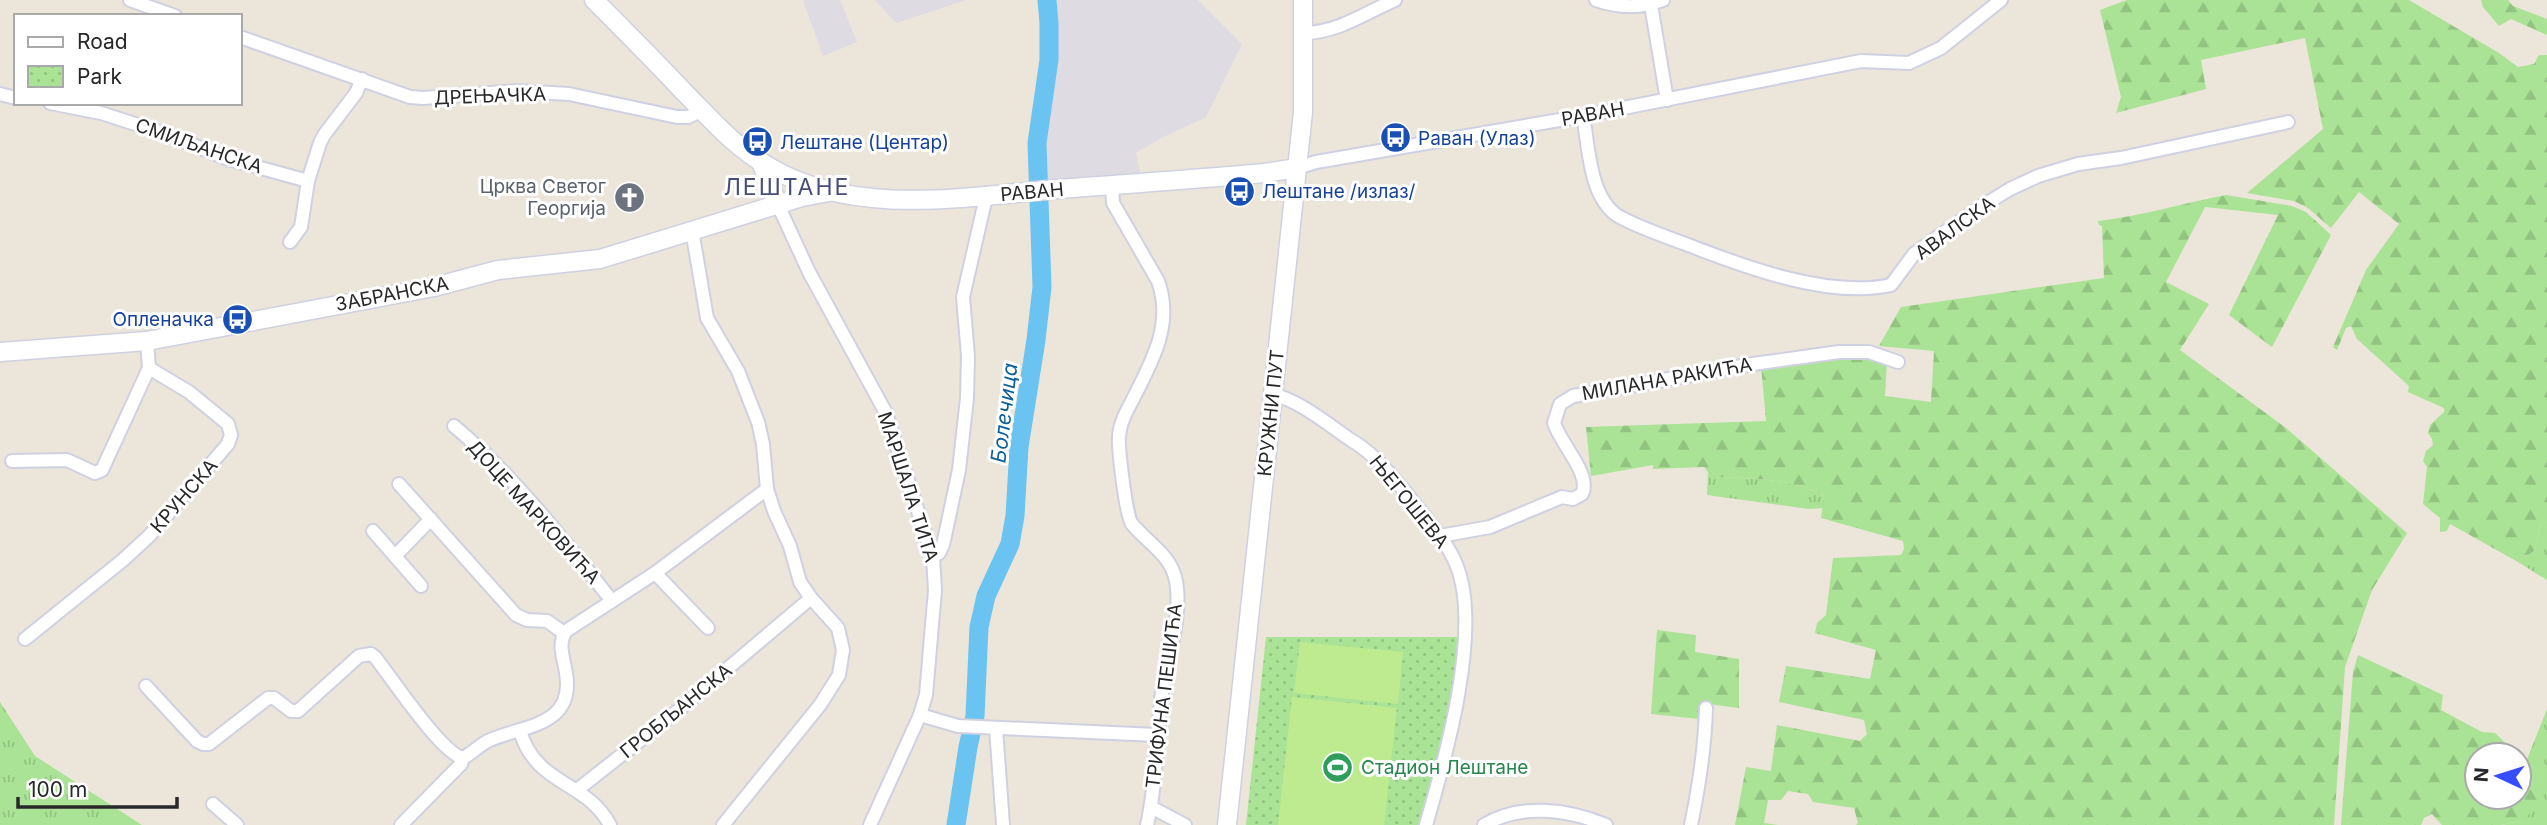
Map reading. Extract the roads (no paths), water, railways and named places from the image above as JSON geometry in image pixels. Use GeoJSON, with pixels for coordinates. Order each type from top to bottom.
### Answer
{"type":"FeatureCollection","features":[{"type":"Feature","properties":{"kind":"street"},"geometry":{"type":"LineString","coordinates":[[130,0],[169,14]]}},
{"type":"Feature","properties":{"kind":"street"},"geometry":{"type":"LineString","coordinates":[[594,0],[701,111],[736,144],[761,162],[778,205]]}},
{"type":"Feature","properties":{"kind":"street","name":"КРУЖНИ ПУТ"},"geometry":{"type":"LineString","coordinates":[[1227,825],[1303,112],[1303,0]]}},
{"type":"Feature","properties":{"kind":"street"},"geometry":{"type":"LineString","coordinates":[[1305,33],[1348,23],[1395,0]]}},
{"type":"Feature","properties":{"kind":"street"},"geometry":{"type":"LineString","coordinates":[[1596,0],[1619,6],[1657,3],[1667,100]]}},
{"type":"Feature","properties":{"kind":"street","name":"РАВАН"},"geometry":{"type":"LineString","coordinates":[[778,205],[816,193],[830,192],[896,199],[950,200],[1297,168],[1316,162],[1584,116],[1860,61],[1909,63],[1941,48],[2001,0]]}},
{"type":"Feature","properties":{"kind":"street","name":"ДРЕЊАЧКА"},"geometry":{"type":"LineString","coordinates":[[242,38],[416,97],[539,92],[569,94],[677,117],[688,117],[701,111]]}},
{"type":"Feature","properties":{"kind":"street"},"geometry":{"type":"LineString","coordinates":[[290,243],[301,227],[308,181],[324,135],[356,93],[362,79]]}},
{"type":"Feature","properties":{"kind":"street","name":"СМИЉАНСКА"},"geometry":{"type":"LineString","coordinates":[[60,105],[101,113],[163,133],[228,159],[308,181]]}},
{"type":"Feature","properties":{"kind":"street","name":"АВАЛСКА"},"geometry":{"type":"LineString","coordinates":[[1584,116],[1599,189],[1606,206],[1618,216],[1735,263],[1827,285],[1870,288],[1891,285],[1914,254],[2010,188],[2038,176],[2078,164],[2121,158],[2288,122]]}},
{"type":"Feature","properties":{"kind":"street","name":"РАВАН"},"geometry":{"type":"LineString","coordinates":[[761,162],[785,175],[830,192]]}},
{"type":"Feature","properties":{"kind":"street","name":"ТРИФУНА ПЕШИЋА"},"geometry":{"type":"LineString","coordinates":[[1112,186],[1113,203],[1139,245],[1162,292],[1163,314],[1159,345],[1124,416],[1119,436],[1128,519],[1166,559],[1176,582],[1176,611],[1157,735],[1147,825]]}},
{"type":"Feature","properties":{"kind":"street"},"geometry":{"type":"LineString","coordinates":[[933,557],[943,545],[959,470],[967,398],[968,356],[963,297],[986,197]]}},
{"type":"Feature","properties":{"kind":"street","name":"ЗАБРАНСКА"},"geometry":{"type":"LineString","coordinates":[[0,352],[147,341],[434,287],[498,270],[600,258],[778,205]]}},
{"type":"Feature","properties":{"kind":"street","name":"МАРШАЛА ТИТА"},"geometry":{"type":"LineString","coordinates":[[778,205],[809,271],[886,413],[933,557],[935,590],[926,695],[920,715],[870,825]]}},
{"type":"Feature","properties":{"kind":"street"},"geometry":{"type":"LineString","coordinates":[[692,230],[707,318],[738,371],[758,422],[764,444],[767,489],[774,511],[790,546],[800,582],[838,628],[843,650],[842,670],[820,705],[723,825]]}},
{"type":"Feature","properties":{"kind":"street"},"geometry":{"type":"LineString","coordinates":[[12,461],[62,459],[95,473],[102,470],[149,368],[147,341]]}},
{"type":"Feature","properties":{"kind":"street","name":"МИЛАНА РАКИЋА"},"geometry":{"type":"LineString","coordinates":[[1440,536],[1490,527],[1562,497],[1573,499],[1583,494],[1586,485],[1554,423],[1560,404],[1573,396],[1753,363],[1839,352],[1869,352],[1898,362]]}},
{"type":"Feature","properties":{"kind":"street","name":"КРУНСКА"},"geometry":{"type":"LineString","coordinates":[[25,639],[135,550],[206,472],[230,440],[231,428],[228,424],[188,392],[149,368]]}},
{"type":"Feature","properties":{"kind":"street","name":"ЊЕГОШЕВА"},"geometry":{"type":"LineString","coordinates":[[1273,395],[1290,401],[1371,453],[1440,536],[1457,566],[1465,613],[1464,635],[1454,717],[1426,825]]}},
{"type":"Feature","properties":{"kind":"street","name":"ДОЦЕ МАРКОВИЋА"},"geometry":{"type":"LineString","coordinates":[[454,426],[476,444],[555,529],[612,601]]}},
{"type":"Feature","properties":{"kind":"street"},"geometry":{"type":"LineString","coordinates":[[399,484],[516,615],[527,620],[547,621],[564,633]]}},
{"type":"Feature","properties":{"kind":"street"},"geometry":{"type":"LineString","coordinates":[[401,825],[461,764],[463,758],[492,739],[520,732],[553,715],[566,701],[568,686],[561,642],[564,633],[655,573],[767,489]]}},
{"type":"Feature","properties":{"kind":"street"},"geometry":{"type":"LineString","coordinates":[[395,556],[430,519]]}},
{"type":"Feature","properties":{"kind":"street"},"geometry":{"type":"LineString","coordinates":[[373,531],[421,586]]}},
{"type":"Feature","properties":{"kind":"street"},"geometry":{"type":"LineString","coordinates":[[655,573],[708,628]]}},
{"type":"Feature","properties":{"kind":"street","name":"ГРОБЉАНСКА"},"geometry":{"type":"LineString","coordinates":[[577,790],[675,713],[811,598]]}},
{"type":"Feature","properties":{"kind":"street"},"geometry":{"type":"LineString","coordinates":[[146,686],[197,741],[209,744],[268,698],[274,698],[291,711],[298,711],[359,656],[371,654],[419,715],[451,751],[463,758]]}},
{"type":"Feature","properties":{"kind":"street"},"geometry":{"type":"LineString","coordinates":[[1690,825],[1698,789],[1706,708]]}},
{"type":"Feature","properties":{"kind":"street"},"geometry":{"type":"LineString","coordinates":[[920,715],[965,726],[1157,735]]}},
{"type":"Feature","properties":{"kind":"street"},"geometry":{"type":"LineString","coordinates":[[996,728],[1003,825]]}},
{"type":"Feature","properties":{"kind":"street"},"geometry":{"type":"LineString","coordinates":[[520,732],[535,762],[577,790],[599,809],[610,825]]}},
{"type":"Feature","properties":{"kind":"street"},"geometry":{"type":"LineString","coordinates":[[213,804],[237,825]]}},
{"type":"Feature","properties":{"kind":"street"},"geometry":{"type":"LineString","coordinates":[[1151,807],[1185,825]]}},
{"type":"Feature","properties":{"kind":"street"},"geometry":{"type":"LineString","coordinates":[[1484,825],[1533,809],[1606,825]]}},
{"type":"Feature","properties":{"kind":"waterway","name":"Болечица"},"geometry":{"type":"LineString","coordinates":[[956,825],[975,716],[979,627],[986,596],[1010,544],[1015,516],[1019,447],[1042,287],[1037,143],[1049,60],[1047,0]]}},
{"type":"Feature","properties":{"kind":"place","name":"Раван (Улаз)"},"geometry":{"type":"Point","coordinates":[1395,138]}},
{"type":"Feature","properties":{"kind":"place","name":"Лештане (Центар)"},"geometry":{"type":"Point","coordinates":[757,142]}},
{"type":"Feature","properties":{"kind":"place","name":"Лештане /излаз/"},"geometry":{"type":"Point","coordinates":[1239,191]}},
{"type":"Feature","properties":{"kind":"place","name":"Црква Светог Георгија"},"geometry":{"type":"Point","coordinates":[629,197]}},
{"type":"Feature","properties":{"kind":"place","name":"Опленачка"},"geometry":{"type":"Point","coordinates":[237,319]}},
{"type":"Feature","properties":{"kind":"place","name":"Стадион Лештане"},"geometry":{"type":"Point","coordinates":[1338,767]}},
{"type":"Feature","properties":{"kind":"district","name":"ЛЕШТАНЕ"},"geometry":{"type":"Point","coordinates":[787,187]}}]}
